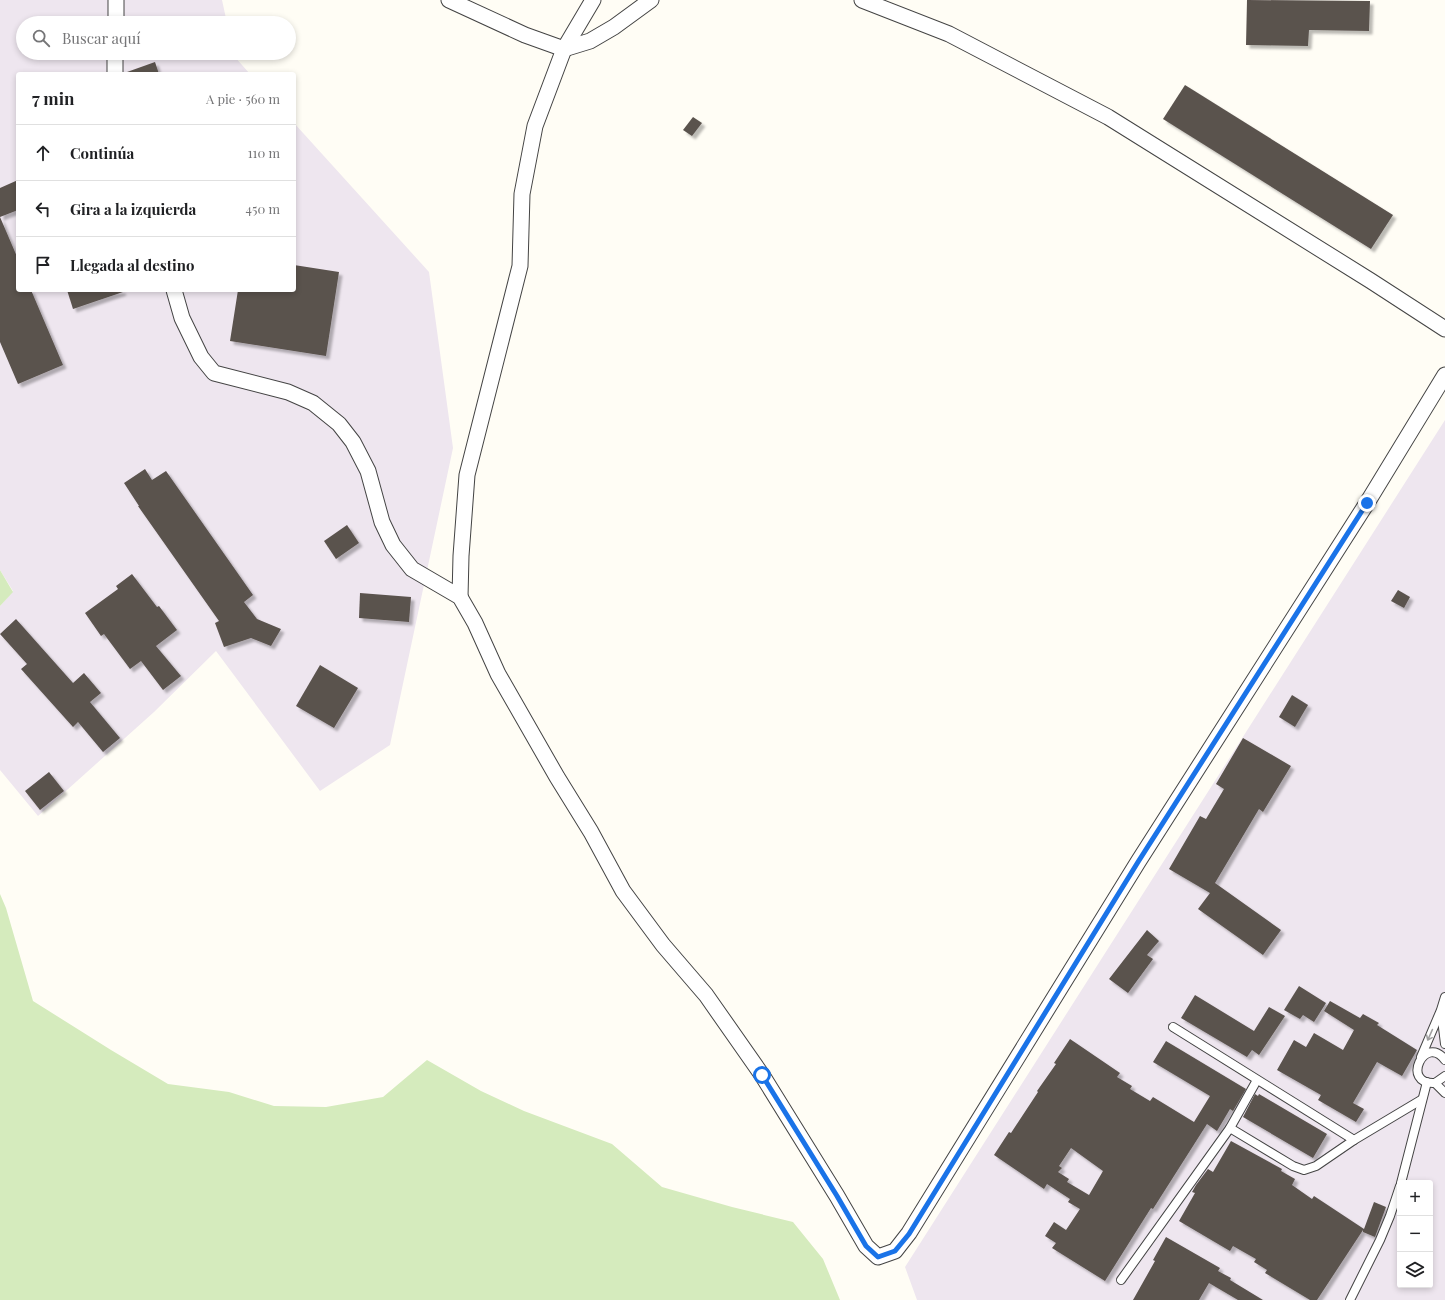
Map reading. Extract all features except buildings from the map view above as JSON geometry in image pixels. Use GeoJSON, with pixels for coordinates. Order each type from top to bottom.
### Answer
{"type":"FeatureCollection","features":[{"type":"Feature","properties":{"kind":"street"},"geometry":{"type":"LineString","coordinates":[[116,0],[116,16]]}},
{"type":"Feature","properties":{"kind":"street"},"geometry":{"type":"LineString","coordinates":[[449,0],[525,35],[564,49],[590,41],[608,31],[651,0]]}},
{"type":"Feature","properties":{"kind":"street"},"geometry":{"type":"LineString","coordinates":[[460,597],[461,556],[467,475],[520,266],[522,194],[535,126],[564,49],[593,0]]}},
{"type":"Feature","properties":{"kind":"street"},"geometry":{"type":"LineString","coordinates":[[862,0],[949,34],[1108,117],[1371,281],[1445,330]]}},
{"type":"Feature","properties":{"kind":"street"},"geometry":{"type":"LineString","coordinates":[[115,60],[115,72]]}},
{"type":"Feature","properties":{"kind":"street"},"geometry":{"type":"LineString","coordinates":[[175,292],[182,318],[201,357],[214,373],[288,392],[313,403],[338,424],[353,442],[368,471],[382,522],[393,545],[412,569],[460,597],[475,623],[498,674],[557,777],[591,832],[623,891],[663,945],[706,995],[758,1069],[837,1196],[866,1246],[878,1257],[895,1251],[909,1234],[1138,862],[1367,503],[1445,375]]}},
{"type":"Feature","properties":{"kind":"lane"},"geometry":{"type":"LineString","coordinates":[[1445,998],[1418,1064],[1418,1073],[1423,1080],[1431,1082],[1445,1093]]}},
{"type":"Feature","properties":{"kind":"lane"},"geometry":{"type":"LineString","coordinates":[[1441,1010],[1445,1044]]}},
{"type":"Feature","properties":{"kind":"lane"},"geometry":{"type":"LineString","coordinates":[[1172,1027],[1354,1140]]}},
{"type":"Feature","properties":{"kind":"lane"},"geometry":{"type":"LineString","coordinates":[[1419,1060],[1431,1052],[1440,1055],[1445,1060]]}},
{"type":"Feature","properties":{"kind":"lane"},"geometry":{"type":"LineString","coordinates":[[1402,1180],[1421,1100],[1431,1082],[1445,1076]]}},
{"type":"Feature","properties":{"kind":"lane"},"geometry":{"type":"LineString","coordinates":[[1121,1280],[1230,1128],[1257,1080]]}},
{"type":"Feature","properties":{"kind":"lane"},"geometry":{"type":"LineString","coordinates":[[1230,1128],[1293,1166],[1304,1170],[1316,1166],[1354,1140],[1421,1100]]}},
{"type":"Feature","properties":{"kind":"lane"},"geometry":{"type":"LineString","coordinates":[[1350,1300],[1382,1234],[1397,1195]]}},
{"type":"Feature","properties":{"kind":"shaded area"},"geometry":{"type":"Polygon","coordinates":[[[0,0],[222,0],[225,16],[16,16],[16,60],[238,60],[248,72],[16,72],[16,292],[296,292],[296,125],[429,272],[453,448],[390,745],[320,791],[216,651],[154,712],[38,816],[0,770],[0,606],[13,591],[0,570],[0,0]]]}},
{"type":"Feature","properties":{"kind":"shaded area"},"geometry":{"type":"Polygon","coordinates":[[[1445,420],[1445,1300],[917,1300],[905,1267],[1445,420]]]}},
{"type":"Feature","properties":{"kind":"green space"},"geometry":{"type":"Polygon","coordinates":[[[0,570],[13,592],[0,606],[0,570]]]}},
{"type":"Feature","properties":{"kind":"green space"},"geometry":{"type":"Polygon","coordinates":[[[0,894],[6,908],[33,1001],[168,1084],[229,1092],[274,1106],[326,1107],[383,1097],[427,1060],[481,1091],[524,1111],[612,1144],[662,1187],[732,1207],[793,1222],[823,1259],[840,1300],[0,1300],[0,894]]]}},
{"type":"Feature","properties":{"kind":"route"},"geometry":{"type":"LineString","coordinates":[[762,1075],[837,1196],[866,1246],[878,1257],[895,1251],[909,1234],[1138,862],[1367,503]]}}]}
